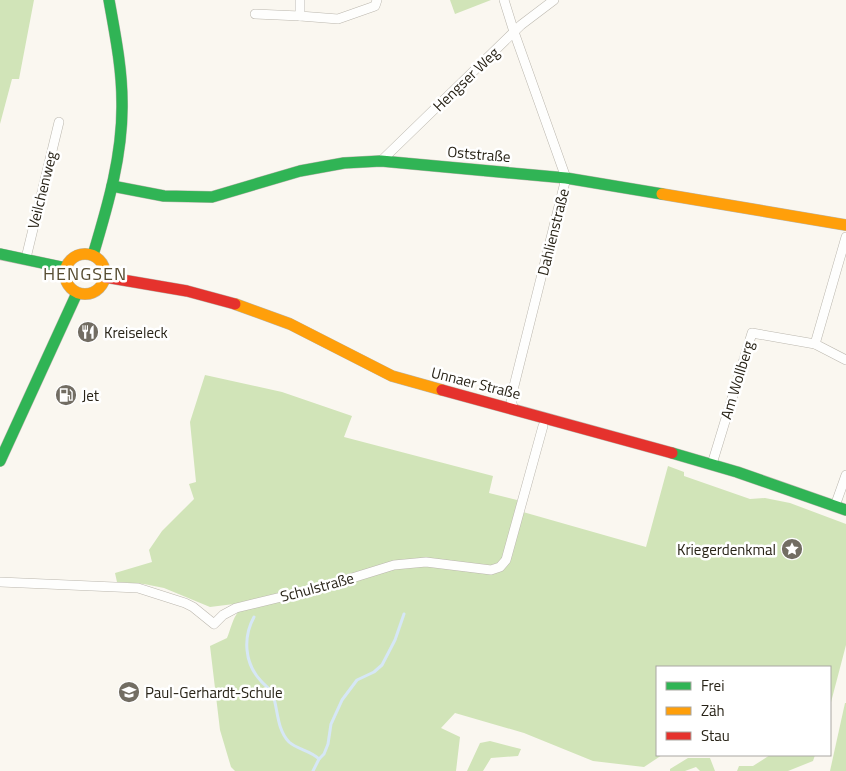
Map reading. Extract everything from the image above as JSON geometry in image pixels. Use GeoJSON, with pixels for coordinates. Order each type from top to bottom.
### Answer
{"type":"FeatureCollection","features":[{"type":"Feature","properties":{"kind":"main road"},"geometry":{"type":"LineString","coordinates":[[92,256],[112,186],[119,143],[122,101],[118,55],[109,0]]}},
{"type":"Feature","properties":{"kind":"main road","name":"Oststraße"},"geometry":{"type":"LineString","coordinates":[[112,186],[164,196],[212,197],[300,171],[344,163],[381,161],[566,178],[846,225]]}},
{"type":"Feature","properties":{"kind":"main road"},"geometry":{"type":"LineString","coordinates":[[0,254],[66,268]]}},
{"type":"Feature","properties":{"kind":"main road"},"geometry":{"type":"LineString","coordinates":[[86,254],[92,256],[102,263],[105,277],[97,290],[86,294],[77,293],[72,290],[66,280],[66,268],[74,258],[86,254]]}},
{"type":"Feature","properties":{"kind":"main road","name":"Unnaer Straße"},"geometry":{"type":"LineString","coordinates":[[105,277],[187,291],[224,300],[290,324],[392,376],[712,464],[840,508]]}},
{"type":"Feature","properties":{"kind":"main road"},"geometry":{"type":"LineString","coordinates":[[0,461],[77,293]]}},
{"type":"Feature","properties":{"kind":"street"},"geometry":{"type":"LineString","coordinates":[[300,0],[300,16]]}},
{"type":"Feature","properties":{"kind":"street"},"geometry":{"type":"LineString","coordinates":[[255,14],[338,19],[375,6],[377,0]]}},
{"type":"Feature","properties":{"kind":"street","name":"Dahlienstraße"},"geometry":{"type":"LineString","coordinates":[[504,0],[566,178],[511,398],[513,408]]}},
{"type":"Feature","properties":{"kind":"street","name":"Hengser Weg"},"geometry":{"type":"LineString","coordinates":[[381,161],[514,32],[554,0]]}},
{"type":"Feature","properties":{"kind":"street","name":"Veilchenweg"},"geometry":{"type":"LineString","coordinates":[[26,258],[59,122]]}},
{"type":"Feature","properties":{"kind":"street"},"geometry":{"type":"LineString","coordinates":[[815,344],[846,237]]}},
{"type":"Feature","properties":{"kind":"street","name":"Am Wollberg"},"geometry":{"type":"LineString","coordinates":[[712,464],[752,333],[815,344],[846,360]]}},
{"type":"Feature","properties":{"kind":"street","name":"Schulstraße"},"geometry":{"type":"LineString","coordinates":[[0,582],[138,588],[174,598],[194,607],[214,624],[223,615],[236,608],[323,587],[394,564],[426,562],[491,570],[500,567],[506,560],[543,426]]}},
{"type":"Feature","properties":{"kind":"street"},"geometry":{"type":"LineString","coordinates":[[840,508],[846,475]]}},
{"type":"Feature","properties":{"kind":"green space"},"geometry":{"type":"Polygon","coordinates":[[[0,0],[34,0],[19,79],[12,79],[0,124],[0,0]]]}},
{"type":"Feature","properties":{"kind":"green space"},"geometry":{"type":"Polygon","coordinates":[[[450,0],[491,0],[455,14],[450,0]]]}},
{"type":"Feature","properties":{"kind":"green space"},"geometry":{"type":"Polygon","coordinates":[[[205,375],[282,392],[352,416],[344,437],[493,476],[489,493],[517,500],[523,512],[646,547],[668,466],[684,472],[684,476],[750,499],[765,498],[790,503],[846,524],[846,645],[831,702],[831,666],[656,666],[656,756],[660,756],[644,767],[593,761],[524,733],[455,713],[441,728],[460,737],[456,771],[235,771],[231,767],[220,730],[210,646],[227,638],[239,611],[305,587],[234,604],[210,607],[164,588],[117,582],[115,573],[152,562],[149,550],[162,531],[194,499],[189,484],[196,482],[190,422],[205,375]]]}},
{"type":"Feature","properties":{"kind":"green space"},"geometry":{"type":"Polygon","coordinates":[[[845,703],[846,771],[830,771],[845,703]]]}},
{"type":"Feature","properties":{"kind":"green space"},"geometry":{"type":"Polygon","coordinates":[[[490,741],[521,749],[518,756],[491,758],[483,771],[467,771],[480,743],[490,741]]]}},
{"type":"Feature","properties":{"kind":"green space"},"geometry":{"type":"Polygon","coordinates":[[[768,756],[815,756],[813,761],[788,771],[737,771],[739,766],[753,766],[768,756]]]}},
{"type":"Feature","properties":{"kind":"green space"},"geometry":{"type":"Polygon","coordinates":[[[688,758],[710,758],[715,771],[700,771],[696,767],[685,771],[670,771],[670,769],[688,758]]]}},
{"type":"Feature","properties":{"kind":"waterway"},"geometry":{"type":"LineString","coordinates":[[313,771],[324,754],[328,744],[331,724],[342,700],[357,680],[374,672],[382,665],[395,640],[404,614]]}},
{"type":"Feature","properties":{"kind":"waterway"},"geometry":{"type":"LineString","coordinates":[[254,617],[250,625],[247,641],[248,658],[251,666],[255,674],[272,693],[280,726],[285,737],[293,745],[319,759]]}},
{"type":"Feature","properties":{"kind":"traffic: fast"},"geometry":{"type":"LineString","coordinates":[[93,255],[114,179],[122,121],[121,76],[109,0]]}},
{"type":"Feature","properties":{"kind":"traffic: fast"},"geometry":{"type":"LineString","coordinates":[[112,186],[164,196],[212,197],[300,171],[344,163],[381,161],[566,178],[662,194]]}},
{"type":"Feature","properties":{"kind":"traffic: fast"},"geometry":{"type":"LineString","coordinates":[[0,254],[66,268]]}},
{"type":"Feature","properties":{"kind":"traffic: fast"},"geometry":{"type":"LineString","coordinates":[[0,461],[77,293]]}},
{"type":"Feature","properties":{"kind":"traffic: fast"},"geometry":{"type":"LineString","coordinates":[[672,453],[737,472],[846,510]]}},
{"type":"Feature","properties":{"kind":"traffic: slow"},"geometry":{"type":"LineString","coordinates":[[662,194],[846,225]]}},
{"type":"Feature","properties":{"kind":"traffic: slow"},"geometry":{"type":"LineString","coordinates":[[81,254],[89,254],[96,257],[102,263],[105,274],[102,285],[96,291],[89,294],[81,294],[74,291],[68,285],[65,278],[65,270],[68,263],[74,257],[81,254]]}},
{"type":"Feature","properties":{"kind":"traffic: slow"},"geometry":{"type":"LineString","coordinates":[[235,304],[290,324],[392,376],[442,390]]}},
{"type":"Feature","properties":{"kind":"traffic: jam"},"geometry":{"type":"LineString","coordinates":[[105,277],[187,291],[235,304]]}},
{"type":"Feature","properties":{"kind":"traffic: jam"},"geometry":{"type":"LineString","coordinates":[[442,390],[672,453]]}},
{"type":"Feature","properties":{"kind":"place","name":"Kreiseleck"},"geometry":{"type":"Point","coordinates":[88,332]}},
{"type":"Feature","properties":{"kind":"place","name":"Jet"},"geometry":{"type":"Point","coordinates":[66,395]}},
{"type":"Feature","properties":{"kind":"place","name":"Kriegerdenkmal"},"geometry":{"type":"Point","coordinates":[792,549]}},
{"type":"Feature","properties":{"kind":"place","name":"Paul-Gerhardt-Schule"},"geometry":{"type":"Point","coordinates":[129,692]}},
{"type":"Feature","properties":{"kind":"district","name":"HENGSEN"},"geometry":{"type":"Point","coordinates":[85,273]}}]}
